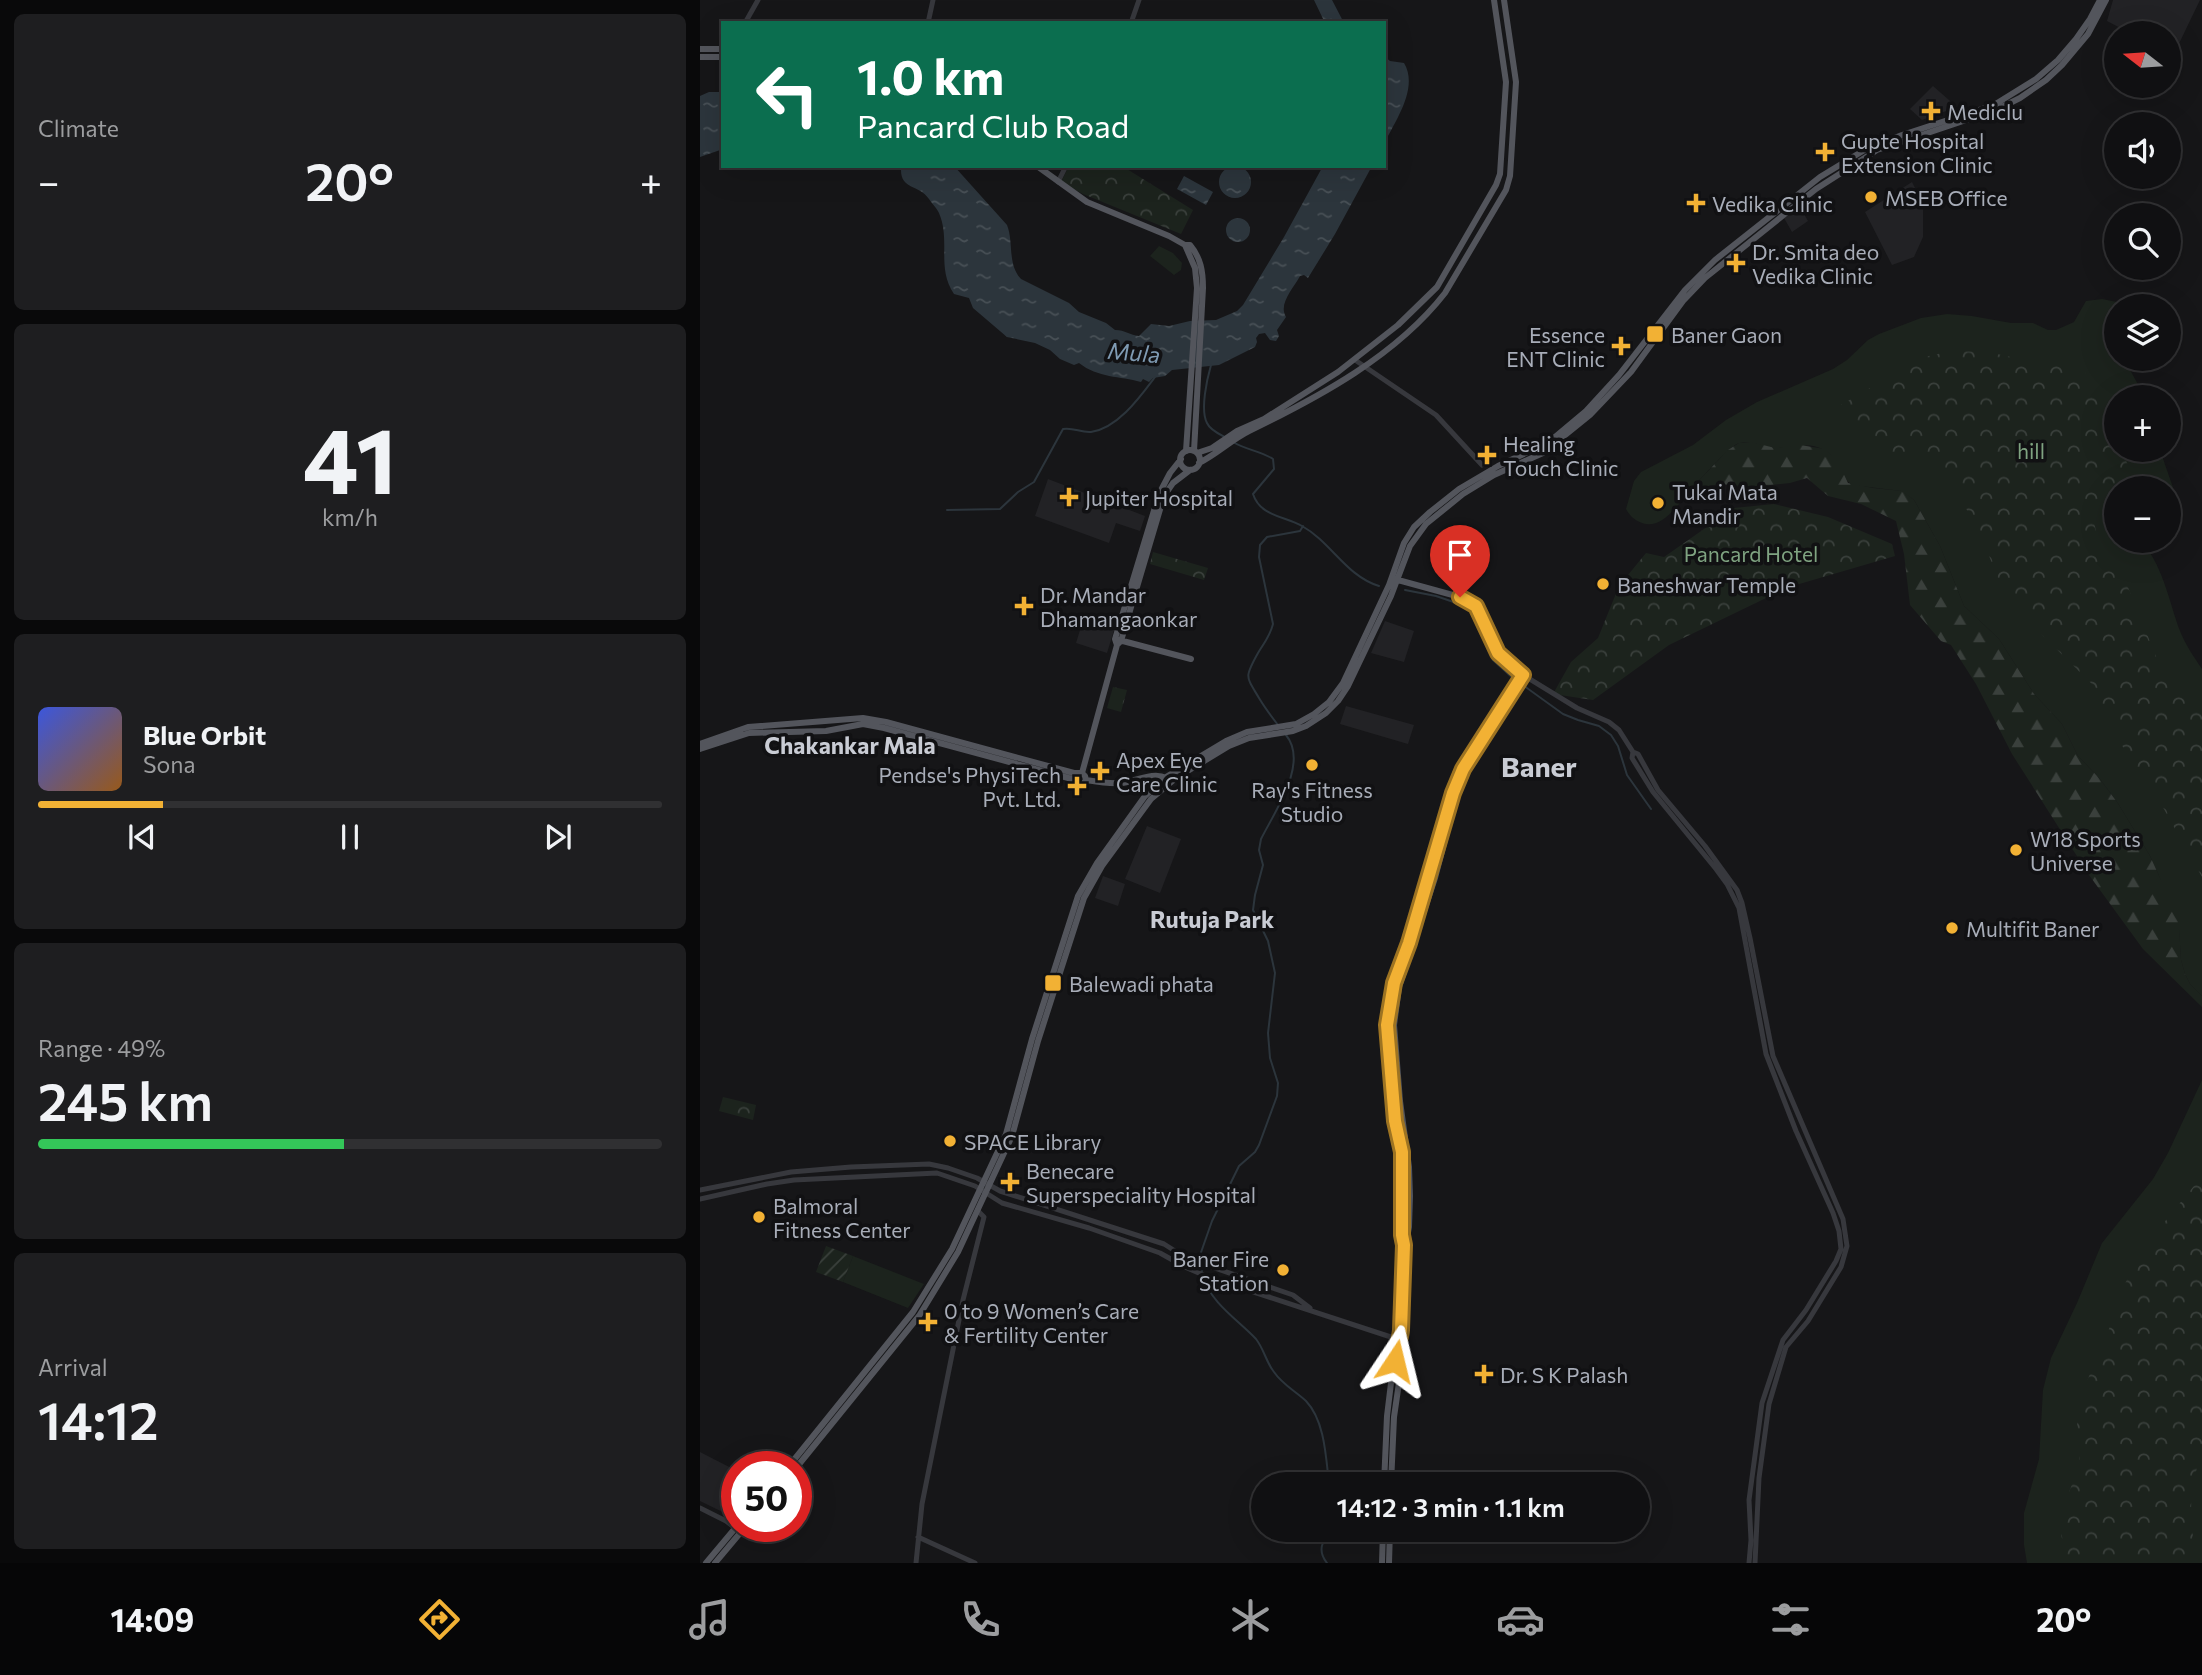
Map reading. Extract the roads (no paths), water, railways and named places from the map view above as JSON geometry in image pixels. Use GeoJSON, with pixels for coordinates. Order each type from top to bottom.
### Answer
{"type":"FeatureCollection","features":[{"type":"Feature","properties":{"kind":"main road"},"geometry":{"type":"LineString","coordinates":[[1263,422],[1355,360],[1398,325],[1437,287],[1496,185],[1500,174],[1506,82],[1494,0]]}},
{"type":"Feature","properties":{"kind":"main road"},"geometry":{"type":"LineString","coordinates":[[1118,641],[1164,496],[1173,483],[1239,434],[1344,381],[1405,333],[1445,293],[1506,190],[1510,176],[1516,82],[1504,0]]}},
{"type":"Feature","properties":{"kind":"main road"},"geometry":{"type":"LineString","coordinates":[[1292,728],[1334,697],[1342,685],[1389,585],[1409,534],[1430,512],[1459,489],[1549,442],[1586,411],[1619,375],[1691,283],[1715,260],[1811,183],[1875,144],[1994,105],[2016,93],[2058,60],[2083,30],[2100,0]]}},
{"type":"Feature","properties":{"kind":"main road"},"geometry":{"type":"LineString","coordinates":[[810,1451],[919,1316],[945,1276],[978,1211],[1006,1134],[1082,887],[1105,850],[1156,789],[1234,736],[1255,730],[1278,731],[1318,719],[1343,694],[1398,580],[1410,546],[1419,531],[1434,517],[1489,474],[1543,453],[1590,415],[1630,372],[1695,287],[1742,246],[1824,183],[1877,150],[1996,110],[2020,98],[2063,65],[2088,34],[2106,0]]}},
{"type":"Feature","properties":{"kind":"main road"},"geometry":{"type":"LineString","coordinates":[[700,49],[721,49]]}},
{"type":"Feature","properties":{"kind":"main road"},"geometry":{"type":"LineString","coordinates":[[700,57],[721,57]]}},
{"type":"Feature","properties":{"kind":"main road"},"geometry":{"type":"LineString","coordinates":[[1040,168],[1087,202],[1190,245],[1193,249],[1203,273],[1191,434],[1192,452],[1199,463]]}},
{"type":"Feature","properties":{"kind":"main road"},"geometry":{"type":"LineString","coordinates":[[1500,174],[1510,176]]}},
{"type":"Feature","properties":{"kind":"main road"},"geometry":{"type":"LineString","coordinates":[[1168,780],[1154,775],[1124,783],[1086,780],[1080,784],[1078,776],[1159,494],[1181,459],[1192,452],[1222,445]]}},
{"type":"Feature","properties":{"kind":"main road"},"geometry":{"type":"LineString","coordinates":[[1181,459],[1184,468],[1191,470]]}},
{"type":"Feature","properties":{"kind":"main road"},"geometry":{"type":"LineString","coordinates":[[1392,1472],[1394,1417],[1402,1362],[1400,1340],[1404,1150],[1395,1121],[1390,1074],[1387,1025],[1391,997],[1453,793],[1463,769],[1522,676],[1498,653],[1476,606],[1460,597],[1398,580]]}},
{"type":"Feature","properties":{"kind":"main road"},"geometry":{"type":"LineString","coordinates":[[1118,641],[1191,659]]}},
{"type":"Feature","properties":{"kind":"main road"},"geometry":{"type":"LineString","coordinates":[[700,746],[748,727],[863,718],[1085,776],[1086,780]]}},
{"type":"Feature","properties":{"kind":"main road"},"geometry":{"type":"LineString","coordinates":[[801,1451],[919,1304],[953,1249],[985,1188]]}},
{"type":"Feature","properties":{"kind":"main road"},"geometry":{"type":"LineString","coordinates":[[974,1219],[982,1225]]}},
{"type":"Feature","properties":{"kind":"main road"},"geometry":{"type":"LineString","coordinates":[[1385,1472],[1387,1416],[1395,1350],[1400,1340]]}},
{"type":"Feature","properties":{"kind":"main road"},"geometry":{"type":"LineString","coordinates":[[706,1563],[726,1542]]}},
{"type":"Feature","properties":{"kind":"main road"},"geometry":{"type":"LineString","coordinates":[[715,1563],[730,1542]]}},
{"type":"Feature","properties":{"kind":"main road"},"geometry":{"type":"LineString","coordinates":[[1382,1563],[1383,1542]]}},
{"type":"Feature","properties":{"kind":"main road"},"geometry":{"type":"LineString","coordinates":[[1389,1563],[1390,1542]]}},
{"type":"Feature","properties":{"kind":"street"},"geometry":{"type":"LineString","coordinates":[[746,21],[758,0]]}},
{"type":"Feature","properties":{"kind":"street"},"geometry":{"type":"LineString","coordinates":[[928,21],[933,0]]}},
{"type":"Feature","properties":{"kind":"street"},"geometry":{"type":"LineString","coordinates":[[1132,21],[1139,0]]}},
{"type":"Feature","properties":{"kind":"street"},"geometry":{"type":"LineString","coordinates":[[1058,182],[1065,168]]}},
{"type":"Feature","properties":{"kind":"street"},"geometry":{"type":"LineString","coordinates":[[1355,360],[1436,415],[1489,474]]}},
{"type":"Feature","properties":{"kind":"street"},"geometry":{"type":"LineString","coordinates":[[1522,676],[1577,708],[1609,722],[1619,730],[1633,752],[1638,754],[1658,790],[1705,846],[1737,890],[1750,938],[1773,1056],[1840,1210],[1847,1237],[1841,1266],[1808,1321],[1786,1347],[1769,1405],[1759,1478],[1755,1563]]}},
{"type":"Feature","properties":{"kind":"street"},"geometry":{"type":"LineString","coordinates":[[1633,752],[1632,758],[1653,792],[1716,869],[1739,908],[1766,1054],[1839,1231],[1841,1249],[1836,1261],[1806,1310],[1783,1340],[1762,1404],[1749,1500],[1749,1563]]}},
{"type":"Feature","properties":{"kind":"street"},"geometry":{"type":"LineString","coordinates":[[700,1190],[791,1172],[929,1164],[948,1168],[985,1188],[1002,1203],[1153,1250],[1206,1276],[1400,1340]]}},
{"type":"Feature","properties":{"kind":"street"},"geometry":{"type":"LineString","coordinates":[[700,1199],[794,1180],[929,1172],[946,1175],[1164,1244],[1203,1265],[1293,1295],[1311,1309]]}},
{"type":"Feature","properties":{"kind":"street"},"geometry":{"type":"LineString","coordinates":[[916,1563],[922,1504],[963,1300],[984,1217],[978,1211]]}},
{"type":"Feature","properties":{"kind":"street"},"geometry":{"type":"LineString","coordinates":[[700,1508],[721,1518]]}},
{"type":"Feature","properties":{"kind":"street"},"geometry":{"type":"LineString","coordinates":[[918,1537],[975,1563]]}},
{"type":"Feature","properties":{"kind":"water"},"geometry":{"type":"Polygon","coordinates":[[[1314,0],[1332,0],[1343,21],[1324,21],[1314,0]]]}},
{"type":"Feature","properties":{"kind":"water"},"geometry":{"type":"Polygon","coordinates":[[[1386,58],[1404,63],[1408,73],[1407,94],[1386,140],[1386,58]]]}},
{"type":"Feature","properties":{"kind":"water"},"geometry":{"type":"Polygon","coordinates":[[[709,92],[721,92],[721,150],[700,157],[700,96],[709,92]]]}},
{"type":"Feature","properties":{"kind":"water","name":"Mula"},"geometry":{"type":"Polygon","coordinates":[[[895,168],[956,168],[1007,225],[1012,260],[1021,279],[1115,330],[1139,336],[1151,324],[1169,326],[1190,321],[1216,320],[1237,311],[1284,237],[1322,168],[1371,168],[1308,278],[1300,276],[1287,296],[1284,307],[1286,317],[1277,330],[1279,336],[1276,341],[1270,340],[1265,333],[1259,334],[1255,347],[1219,365],[1172,370],[1149,382],[1101,374],[1079,363],[1074,365],[1060,359],[1050,350],[1035,343],[1007,337],[973,308],[969,298],[954,294],[946,274],[944,234],[938,211],[925,194],[904,181],[901,170],[895,168]]]}},
{"type":"Feature","properties":{"kind":"water"},"geometry":{"type":"Polygon","coordinates":[[[1243,168],[1250,176],[1247,194],[1235,198],[1223,194],[1219,182],[1223,170],[1243,168]]]}},
{"type":"Feature","properties":{"kind":"water"},"geometry":{"type":"Polygon","coordinates":[[[1184,176],[1213,192],[1206,205],[1177,189],[1184,176]]]}},
{"type":"Feature","properties":{"kind":"water"},"geometry":{"type":"Polygon","coordinates":[[[1238,218],[1249,225],[1250,230],[1243,241],[1238,242],[1227,235],[1226,230],[1233,219],[1238,218]]]}},
{"type":"Feature","properties":{"kind":"waterway"},"geometry":{"type":"LineString","coordinates":[[1211,365],[1205,394],[1205,417],[1210,428],[1225,437]]}},
{"type":"Feature","properties":{"kind":"waterway","name":"Mula"},"geometry":{"type":"LineString","coordinates":[[947,510],[1000,509],[1018,492],[1034,482],[1063,429],[1091,432],[1110,425],[1128,410],[1155,377]]}},
{"type":"Feature","properties":{"kind":"waterway"},"geometry":{"type":"LineString","coordinates":[[1233,442],[1273,459],[1274,469],[1253,494],[1261,507],[1302,526],[1322,541],[1357,575],[1379,586]]}},
{"type":"Feature","properties":{"kind":"waterway"},"geometry":{"type":"LineString","coordinates":[[1278,725],[1248,677],[1250,667],[1269,636],[1273,624],[1259,557],[1260,545],[1267,537],[1300,531],[1303,526]]}},
{"type":"Feature","properties":{"kind":"waterway"},"geometry":{"type":"LineString","coordinates":[[1405,590],[1436,596],[1471,608],[1493,660],[1515,680]]}},
{"type":"Feature","properties":{"kind":"waterway"},"geometry":{"type":"LineString","coordinates":[[1520,683],[1563,714],[1599,726],[1611,735],[1618,746],[1627,775],[1651,809]]}},
{"type":"Feature","properties":{"kind":"waterway"},"geometry":{"type":"LineString","coordinates":[[1202,1272],[1199,1258],[1212,1221],[1239,1166],[1259,1145],[1277,1096],[1278,1083],[1270,1058],[1268,1033],[1275,973],[1268,941],[1253,910],[1263,865],[1259,850],[1261,839],[1292,773],[1292,746],[1286,735]]}},
{"type":"Feature","properties":{"kind":"waterway"},"geometry":{"type":"LineString","coordinates":[[1203,1277],[1212,1295],[1256,1339],[1277,1376],[1312,1409],[1324,1440],[1328,1472]]}},
{"type":"Feature","properties":{"kind":"waterway"},"geometry":{"type":"LineString","coordinates":[[1324,1542],[1322,1554],[1327,1563]]}},
{"type":"Feature","properties":{"kind":"place","name":"Mediclu"},"geometry":{"type":"Point","coordinates":[1931,111]}},
{"type":"Feature","properties":{"kind":"place","name":"Gupte Hospital Extension Clinic"},"geometry":{"type":"Point","coordinates":[1825,152]}},
{"type":"Feature","properties":{"kind":"place","name":"MSEB Office"},"geometry":{"type":"Point","coordinates":[1871,197]}},
{"type":"Feature","properties":{"kind":"place","name":"Vedika Clinic"},"geometry":{"type":"Point","coordinates":[1696,203]}},
{"type":"Feature","properties":{"kind":"place","name":"Dr. Smita deo Vedika Clinic"},"geometry":{"type":"Point","coordinates":[1736,263]}},
{"type":"Feature","properties":{"kind":"place","name":"Baner Gaon"},"geometry":{"type":"Point","coordinates":[1655,334]}},
{"type":"Feature","properties":{"kind":"place","name":"Essence ENT Clinic"},"geometry":{"type":"Point","coordinates":[1621,346]}},
{"type":"Feature","properties":{"kind":"place","name":"Healing Touch Clinic"},"geometry":{"type":"Point","coordinates":[1487,455]}},
{"type":"Feature","properties":{"kind":"place","name":"Jupiter Hospital"},"geometry":{"type":"Point","coordinates":[1069,497]}},
{"type":"Feature","properties":{"kind":"place","name":"Tukai Mata Mandir"},"geometry":{"type":"Point","coordinates":[1658,503]}},
{"type":"Feature","properties":{"kind":"place","name":"Baneshwar Temple"},"geometry":{"type":"Point","coordinates":[1603,584]}},
{"type":"Feature","properties":{"kind":"place","name":"Dr. Mandar Dhamangaonkar"},"geometry":{"type":"Point","coordinates":[1024,606]}},
{"type":"Feature","properties":{"kind":"place","name":"Ray's Fitness Studio"},"geometry":{"type":"Point","coordinates":[1312,765]}},
{"type":"Feature","properties":{"kind":"place","name":"Apex Eye Care Clinic"},"geometry":{"type":"Point","coordinates":[1100,771]}},
{"type":"Feature","properties":{"kind":"place","name":"Pendse's PhysiTech Pvt. Ltd."},"geometry":{"type":"Point","coordinates":[1077,786]}},
{"type":"Feature","properties":{"kind":"place","name":"W18 Sports Universe"},"geometry":{"type":"Point","coordinates":[2016,850]}},
{"type":"Feature","properties":{"kind":"place","name":"Multifit Baner"},"geometry":{"type":"Point","coordinates":[1952,928]}},
{"type":"Feature","properties":{"kind":"place","name":"Balewadi phata"},"geometry":{"type":"Point","coordinates":[1053,983]}},
{"type":"Feature","properties":{"kind":"place","name":"SPACE Library"},"geometry":{"type":"Point","coordinates":[950,1141]}},
{"type":"Feature","properties":{"kind":"place","name":"Benecare Superspeciality Hospital"},"geometry":{"type":"Point","coordinates":[1010,1182]}},
{"type":"Feature","properties":{"kind":"place","name":"Balmoral Fitness Center"},"geometry":{"type":"Point","coordinates":[759,1217]}},
{"type":"Feature","properties":{"kind":"place","name":"Baner Fire Station"},"geometry":{"type":"Point","coordinates":[1283,1270]}},
{"type":"Feature","properties":{"kind":"place","name":"0 to 9 Women’s Care & Fertility Center"},"geometry":{"type":"Point","coordinates":[928,1322]}},
{"type":"Feature","properties":{"kind":"place","name":"Dr. S K Palash"},"geometry":{"type":"Point","coordinates":[1484,1374]}},
{"type":"Feature","properties":{"kind":"district","name":"Chakankar Mala"},"geometry":{"type":"Point","coordinates":[850,745]}},
{"type":"Feature","properties":{"kind":"district","name":"Baner"},"geometry":{"type":"Point","coordinates":[1539,766]}},
{"type":"Feature","properties":{"kind":"district","name":"Rutuja Park"},"geometry":{"type":"Point","coordinates":[1212,919]}},
{"type":"Feature","properties":{"kind":"park label","name":"hill"},"geometry":{"type":"Point","coordinates":[2031,450]}},
{"type":"Feature","properties":{"kind":"park label","name":"Pancard Hotel"},"geometry":{"type":"Point","coordinates":[1751,553]}}]}
